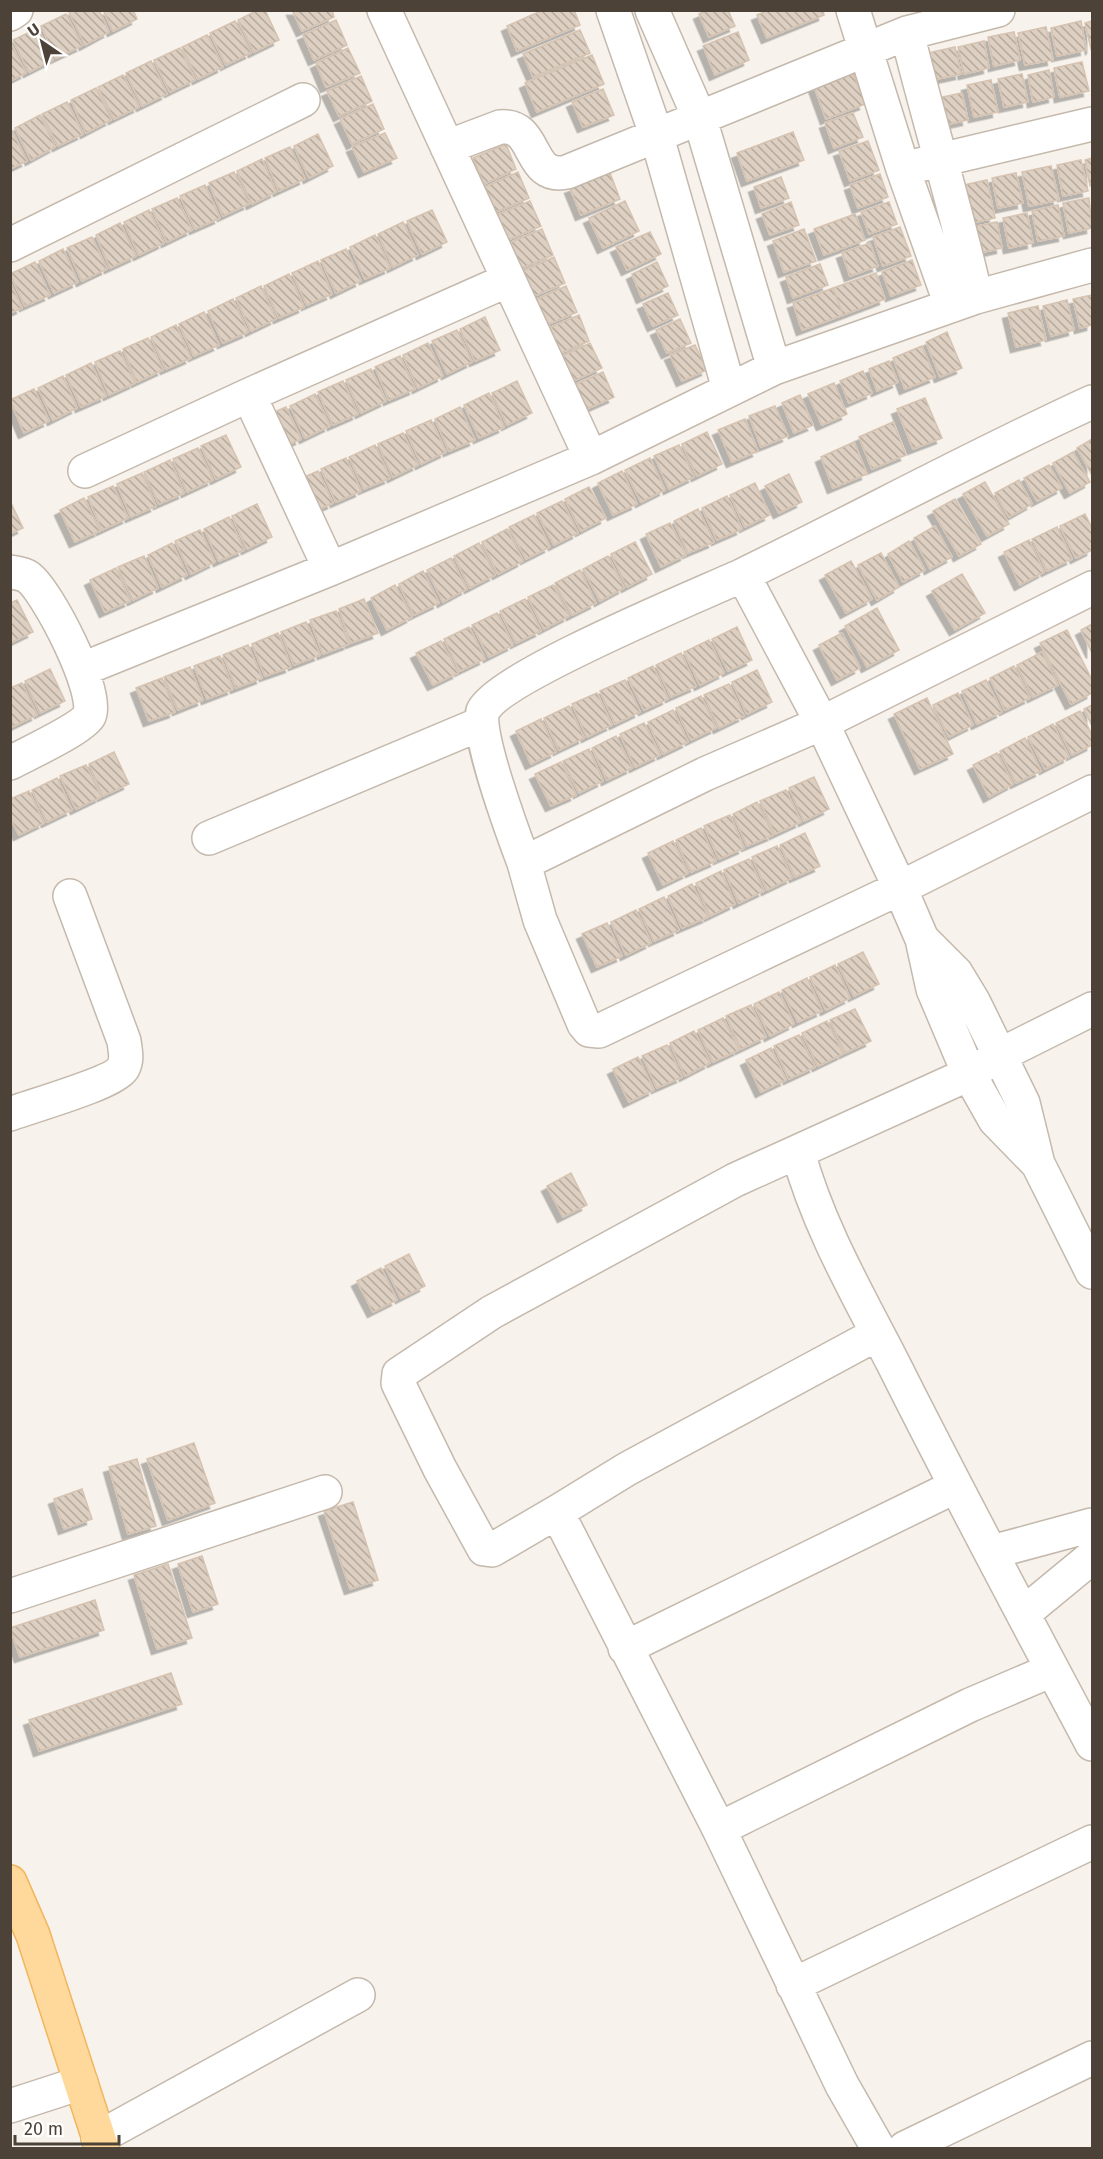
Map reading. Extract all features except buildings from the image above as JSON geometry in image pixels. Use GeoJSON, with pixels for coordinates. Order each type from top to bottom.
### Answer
{"type":"FeatureCollection","features":[{"type":"Feature","properties":{"kind":"main road"},"geometry":{"type":"LineString","coordinates":[[10,1882],[33,1935],[100,2143]]}},
{"type":"Feature","properties":{"kind":"street"},"geometry":{"type":"LineString","coordinates":[[10,14],[16,10]]}},
{"type":"Feature","properties":{"kind":"street"},"geometry":{"type":"LineString","coordinates":[[384,10],[591,458]]}},
{"type":"Feature","properties":{"kind":"street"},"geometry":{"type":"LineString","coordinates":[[613,10],[657,137],[729,389]]}},
{"type":"Feature","properties":{"kind":"street"},"geometry":{"type":"LineString","coordinates":[[652,10],[700,119],[774,368]]}},
{"type":"Feature","properties":{"kind":"street"},"geometry":{"type":"LineString","coordinates":[[853,10],[903,169],[964,301]]}},
{"type":"Feature","properties":{"kind":"street"},"geometry":{"type":"LineString","coordinates":[[447,147],[500,127],[509,126],[519,130],[543,169],[558,174],[657,137],[907,33],[998,10]]}},
{"type":"Feature","properties":{"kind":"street"},"geometry":{"type":"LineString","coordinates":[[907,33],[959,223],[964,301]]}},
{"type":"Feature","properties":{"kind":"street"},"geometry":{"type":"LineString","coordinates":[[10,245],[303,100]]}},
{"type":"Feature","properties":{"kind":"street"},"geometry":{"type":"LineString","coordinates":[[903,169],[1092,124]]}},
{"type":"Feature","properties":{"kind":"street"},"geometry":{"type":"LineString","coordinates":[[83,669],[330,569],[591,458],[774,368],[964,301],[1092,265]]}},
{"type":"Feature","properties":{"kind":"street"},"geometry":{"type":"LineString","coordinates":[[86,471],[249,395],[508,280]]}},
{"type":"Feature","properties":{"kind":"street"},"geometry":{"type":"LineString","coordinates":[[249,395],[330,569]]}},
{"type":"Feature","properties":{"kind":"street"},"geometry":{"type":"LineString","coordinates":[[1092,402],[742,574],[546,667],[494,699],[483,711],[480,724],[540,920],[589,1030],[598,1030],[900,888],[1092,792]]}},
{"type":"Feature","properties":{"kind":"street"},"geometry":{"type":"LineString","coordinates":[[10,572],[27,576],[39,590],[83,669],[92,701],[89,716],[75,727],[10,763]]}},
{"type":"Feature","properties":{"kind":"street"},"geometry":{"type":"LineString","coordinates":[[742,574],[822,723],[900,888],[922,939],[933,989],[969,1074],[995,1120],[1038,1164]]}},
{"type":"Feature","properties":{"kind":"street"},"geometry":{"type":"LineString","coordinates":[[524,863],[705,774],[822,723],[1092,588]]}},
{"type":"Feature","properties":{"kind":"street"},"geometry":{"type":"LineString","coordinates":[[209,838],[480,724]]}},
{"type":"Feature","properties":{"kind":"street"},"geometry":{"type":"LineString","coordinates":[[10,1114],[103,1082],[122,1070],[127,1058],[124,1041],[70,896]]}},
{"type":"Feature","properties":{"kind":"street"},"geometry":{"type":"LineString","coordinates":[[922,939],[956,973],[973,1001],[1023,1103],[1038,1164],[1092,1272]]}},
{"type":"Feature","properties":{"kind":"street"},"geometry":{"type":"LineString","coordinates":[[877,1334],[627,1469],[492,1550],[484,1549],[440,1469],[398,1383],[399,1374],[492,1312],[592,1256],[735,1180],[969,1074],[1000,1055],[1092,1009]]}},
{"type":"Feature","properties":{"kind":"street"},"geometry":{"type":"LineString","coordinates":[[798,1152],[822,1218],[877,1334],[954,1487],[992,1552],[1092,1744]]}},
{"type":"Feature","properties":{"kind":"street"},"geometry":{"type":"LineString","coordinates":[[626,1648],[954,1487]]}},
{"type":"Feature","properties":{"kind":"street"},"geometry":{"type":"LineString","coordinates":[[10,1596],[325,1492]]}},
{"type":"Feature","properties":{"kind":"street"},"geometry":{"type":"LineString","coordinates":[[557,1512],[719,1829],[842,2085],[878,2148]]}},
{"type":"Feature","properties":{"kind":"street"},"geometry":{"type":"LineString","coordinates":[[992,1552],[1092,1525]]}},
{"type":"Feature","properties":{"kind":"street"},"geometry":{"type":"LineString","coordinates":[[1024,1613],[1092,1557]]}},
{"type":"Feature","properties":{"kind":"street"},"geometry":{"type":"LineString","coordinates":[[719,1829],[970,1704],[1052,1670]]}},
{"type":"Feature","properties":{"kind":"street"},"geometry":{"type":"LineString","coordinates":[[793,1985],[1092,1842]]}},
{"type":"Feature","properties":{"kind":"street"},"geometry":{"type":"LineString","coordinates":[[100,2143],[358,1995]]}},
{"type":"Feature","properties":{"kind":"street"},"geometry":{"type":"LineString","coordinates":[[905,2148],[1092,2058]]}},
{"type":"Feature","properties":{"kind":"street"},"geometry":{"type":"LineString","coordinates":[[10,2106],[81,2083]]}}]}
